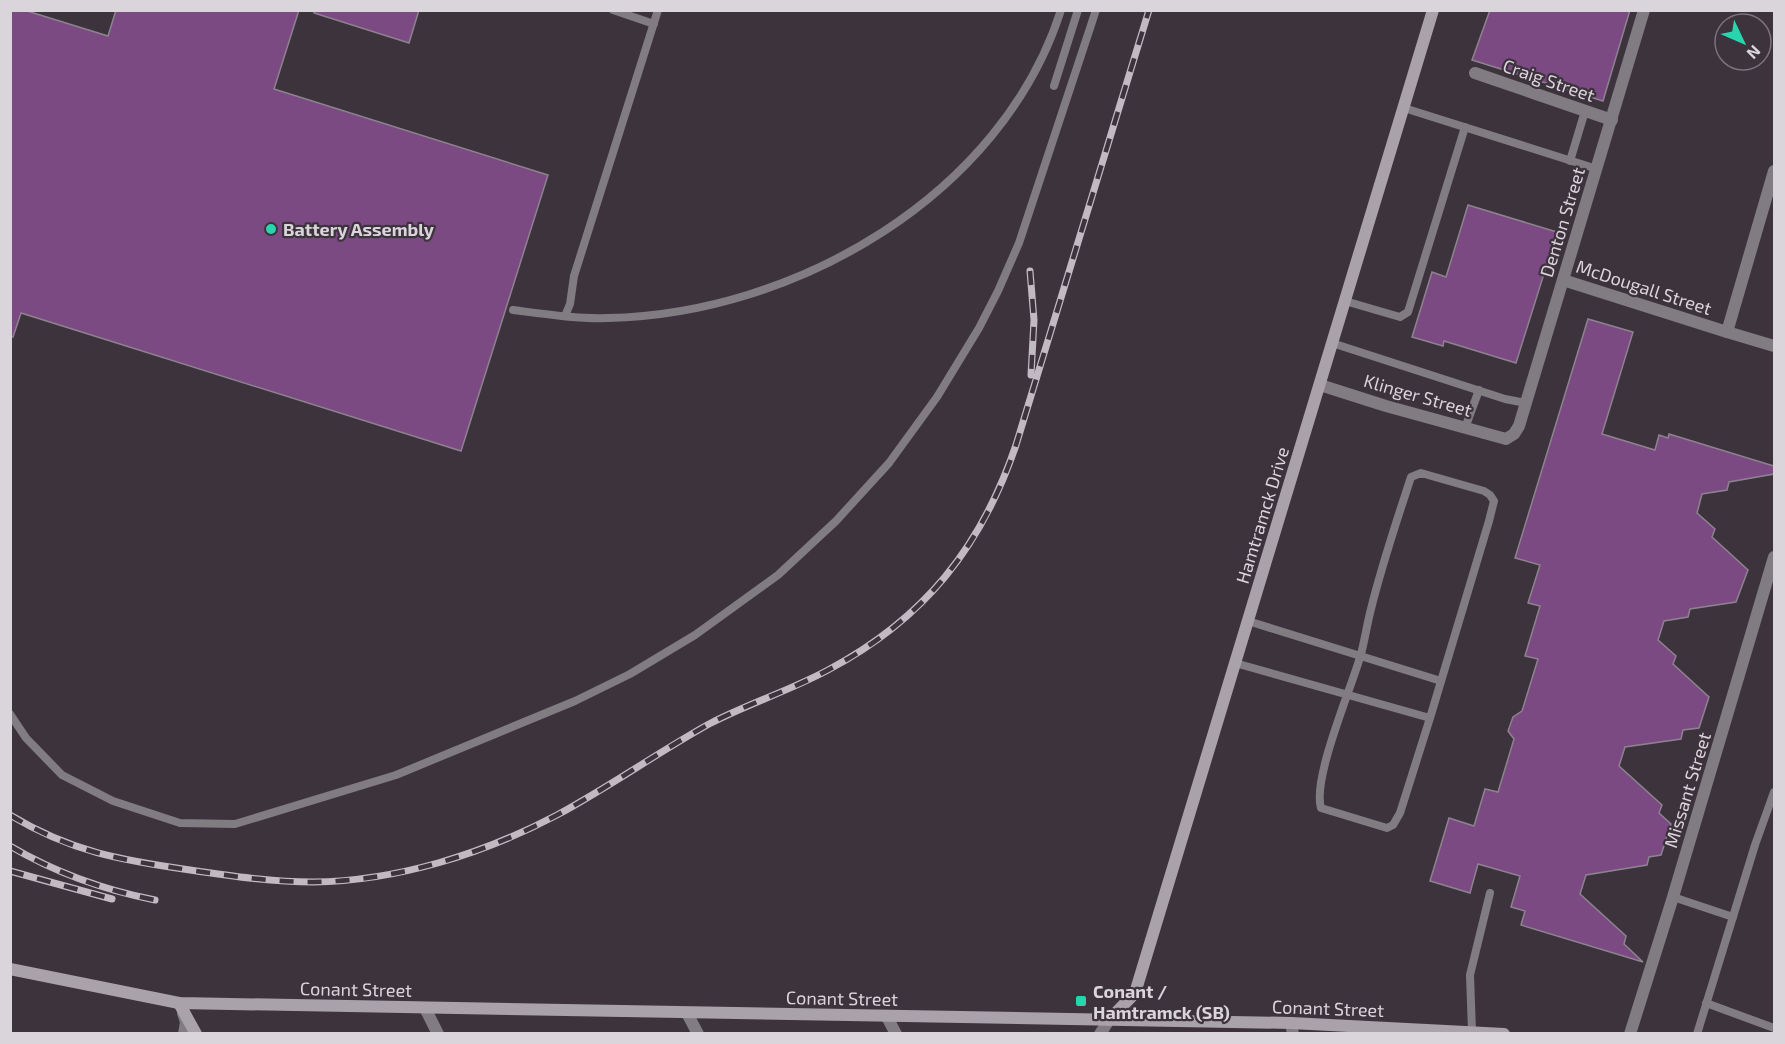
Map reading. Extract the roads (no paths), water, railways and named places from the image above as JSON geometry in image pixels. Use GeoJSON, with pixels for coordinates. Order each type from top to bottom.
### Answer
{"type":"FeatureCollection","features":[{"type":"Feature","properties":{"kind":"main road","name":"Hamtramck Drive"},"geometry":{"type":"LineString","coordinates":[[1109,1020],[1135,993],[1433,10]]}},
{"type":"Feature","properties":{"kind":"main road","name":"Conant Street"},"geometry":{"type":"LineString","coordinates":[[10,969],[179,1003],[1109,1020],[1292,1028],[1472,1031],[1504,1034]]}},
{"type":"Feature","properties":{"kind":"main road"},"geometry":{"type":"LineString","coordinates":[[179,1003],[196,1034]]}},
{"type":"Feature","properties":{"kind":"street","name":"Denton Street"},"geometry":{"type":"LineString","coordinates":[[1506,439],[1514,434],[1519,426],[1644,10]]}},
{"type":"Feature","properties":{"kind":"street","name":"Craig Street"},"geometry":{"type":"LineString","coordinates":[[1475,73],[1612,120]]}},
{"type":"Feature","properties":{"kind":"street","name":"McDougall Street"},"geometry":{"type":"LineString","coordinates":[[1563,280],[1727,332],[1774,171]]}},
{"type":"Feature","properties":{"kind":"street"},"geometry":{"type":"LineString","coordinates":[[1727,332],[1774,346]]}},
{"type":"Feature","properties":{"kind":"street","name":"Klinger Street"},"geometry":{"type":"LineString","coordinates":[[1320,385],[1506,439]]}},
{"type":"Feature","properties":{"kind":"street","name":"Missant Street"},"geometry":{"type":"LineString","coordinates":[[1630,1034],[1774,557]]}},
{"type":"Feature","properties":{"kind":"street"},"geometry":{"type":"LineString","coordinates":[[179,1003],[186,1022],[184,1034]]}},
{"type":"Feature","properties":{"kind":"street"},"geometry":{"type":"LineString","coordinates":[[425,1008],[438,1034]]}},
{"type":"Feature","properties":{"kind":"street"},"geometry":{"type":"LineString","coordinates":[[687,1013],[698,1034]]}},
{"type":"Feature","properties":{"kind":"street"},"geometry":{"type":"LineString","coordinates":[[887,1017],[896,1034]]}},
{"type":"Feature","properties":{"kind":"street"},"geometry":{"type":"LineString","coordinates":[[1100,1034],[1109,1020]]}},
{"type":"Feature","properties":{"kind":"lane"},"geometry":{"type":"LineString","coordinates":[[613,10],[654,24]]}},
{"type":"Feature","properties":{"kind":"lane"},"geometry":{"type":"LineString","coordinates":[[565,316],[570,304],[574,276],[658,10]]}},
{"type":"Feature","properties":{"kind":"lane"},"geometry":{"type":"LineString","coordinates":[[513,309],[565,316],[607,318],[695,309],[780,284],[861,246],[898,222],[933,195],[966,165],[996,132],[1027,88],[1052,38],[1061,10]]}},
{"type":"Feature","properties":{"kind":"lane"},"geometry":{"type":"LineString","coordinates":[[1054,86],[1078,10]]}},
{"type":"Feature","properties":{"kind":"lane"},"geometry":{"type":"LineString","coordinates":[[10,714],[26,738],[62,774],[113,801],[180,824],[235,824],[396,775],[593,692],[639,669],[696,635],[778,575],[836,521],[889,463],[937,397],[979,328],[1019,243],[1096,10]]}},
{"type":"Feature","properties":{"kind":"lane"},"geometry":{"type":"LineString","coordinates":[[1404,108],[1597,169]]}},
{"type":"Feature","properties":{"kind":"lane"},"geometry":{"type":"LineString","coordinates":[[1570,161],[1585,111]]}},
{"type":"Feature","properties":{"kind":"lane"},"geometry":{"type":"LineString","coordinates":[[1345,301],[1400,317],[1408,312],[1465,127]]}},
{"type":"Feature","properties":{"kind":"lane"},"geometry":{"type":"LineString","coordinates":[[1332,343],[1526,404]]}},
{"type":"Feature","properties":{"kind":"lane"},"geometry":{"type":"LineString","coordinates":[[1465,428],[1479,390]]}},
{"type":"Feature","properties":{"kind":"lane"},"geometry":{"type":"LineString","coordinates":[[1421,473],[1485,491],[1494,501],[1442,681],[1400,813],[1393,825],[1387,828],[1321,808],[1318,798],[1338,721],[1361,656],[1371,609],[1411,477],[1421,473]]}},
{"type":"Feature","properties":{"kind":"lane"},"geometry":{"type":"LineString","coordinates":[[1248,621],[1442,681]]}},
{"type":"Feature","properties":{"kind":"lane"},"geometry":{"type":"LineString","coordinates":[[1235,663],[1430,718]]}},
{"type":"Feature","properties":{"kind":"lane"},"geometry":{"type":"LineString","coordinates":[[1697,1034],[1755,844],[1774,792]]}},
{"type":"Feature","properties":{"kind":"lane"},"geometry":{"type":"LineString","coordinates":[[1472,1031],[1470,975],[1490,893]]}},
{"type":"Feature","properties":{"kind":"lane"},"geometry":{"type":"LineString","coordinates":[[1673,897],[1733,917]]}},
{"type":"Feature","properties":{"kind":"lane"},"geometry":{"type":"LineString","coordinates":[[1706,1003],[1774,1028]]}},
{"type":"Feature","properties":{"kind":"railway"},"geometry":{"type":"LineString","coordinates":[[10,815],[54,838],[97,853],[221,874],[267,880],[313,882],[376,877],[408,871],[469,853],[529,829],[576,804],[709,724],[813,678],[862,650],[893,628],[945,577],[966,548],[1002,482],[1016,445],[1149,10]]}},
{"type":"Feature","properties":{"kind":"railway"},"geometry":{"type":"LineString","coordinates":[[1030,271],[1034,320],[1031,375]]}},
{"type":"Feature","properties":{"kind":"railway"},"geometry":{"type":"LineString","coordinates":[[10,846],[81,879],[155,900]]}},
{"type":"Feature","properties":{"kind":"railway"},"geometry":{"type":"LineString","coordinates":[[10,871],[112,899]]}},
{"type":"Feature","properties":{"kind":"place","name":"Battery Assembly"},"geometry":{"type":"Point","coordinates":[271,229]}},
{"type":"Feature","properties":{"kind":"place","name":"Conant / Hamtramck (SB)"},"geometry":{"type":"Point","coordinates":[1081,1001]}}]}
